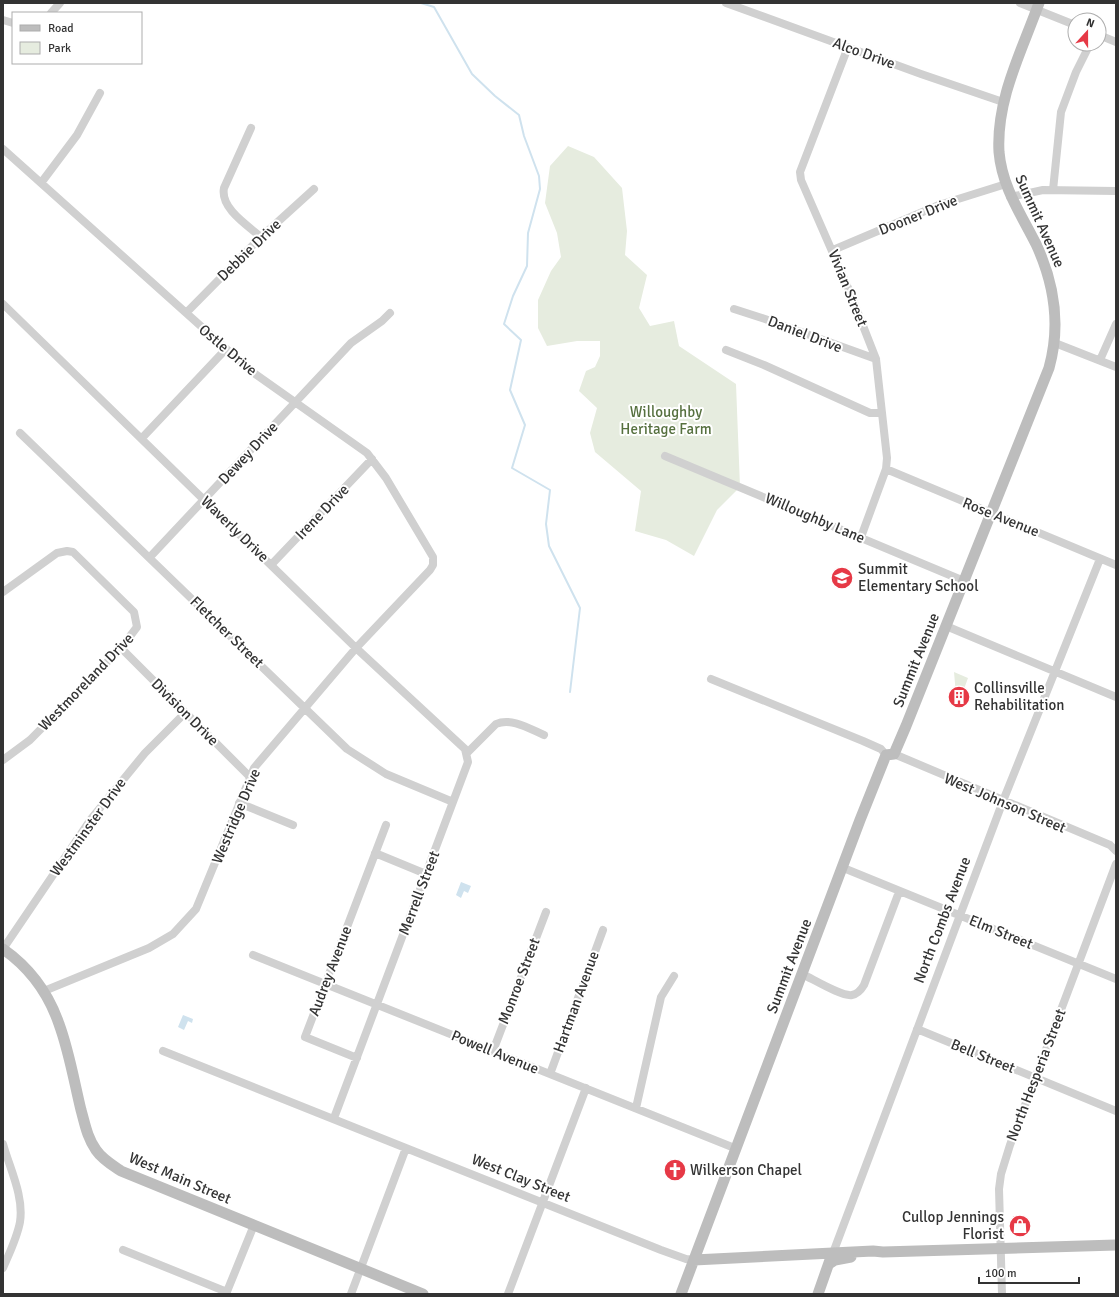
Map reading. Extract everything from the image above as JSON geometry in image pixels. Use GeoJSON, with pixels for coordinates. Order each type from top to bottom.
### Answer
{"type":"FeatureCollection","features":[{"type":"Feature","properties":{"kind":"street"},"geometry":{"type":"LineString","coordinates":[[52,12],[60,3]]}},
{"type":"Feature","properties":{"kind":"street","name":"Alco Drive"},"geometry":{"type":"LineString","coordinates":[[726,3],[921,74],[1003,102]]}},
{"type":"Feature","properties":{"kind":"street"},"geometry":{"type":"LineString","coordinates":[[1020,3],[1038,6],[1067,21]]}},
{"type":"Feature","properties":{"kind":"street","name":"Summit Avenue"},"geometry":{"type":"LineString","coordinates":[[681,1294],[737,1149],[841,867],[946,626],[1050,368],[1055,344],[1056,313],[1051,285],[1036,245],[1010,197],[1000,153],[999,136],[1003,102],[1038,6]]}},
{"type":"Feature","properties":{"kind":"street","name":"Vivian Street"},"geometry":{"type":"LineString","coordinates":[[848,47],[800,172],[801,180],[833,250],[876,360],[878,369],[881,413],[887,458],[886,469],[860,537]]}},
{"type":"Feature","properties":{"kind":"street"},"geometry":{"type":"LineString","coordinates":[[1053,190],[1061,112],[1076,72],[1086,52]]}},
{"type":"Feature","properties":{"kind":"street"},"geometry":{"type":"LineString","coordinates":[[41,183],[77,134],[100,94]]}},
{"type":"Feature","properties":{"kind":"street"},"geometry":{"type":"LineString","coordinates":[[251,128],[224,188],[223,198],[229,207],[261,237]]}},
{"type":"Feature","properties":{"kind":"street","name":"Ostle Drive"},"geometry":{"type":"LineString","coordinates":[[3,150],[251,371],[352,442],[372,459],[386,478],[432,553],[433,562]]}},
{"type":"Feature","properties":{"kind":"street","name":"Dooner Drive"},"geometry":{"type":"LineString","coordinates":[[833,250],[939,204],[1006,184]]}},
{"type":"Feature","properties":{"kind":"street","name":"Debbie Drive"},"geometry":{"type":"LineString","coordinates":[[186,313],[261,237],[314,189]]}},
{"type":"Feature","properties":{"kind":"street"},"geometry":{"type":"LineString","coordinates":[[1010,197],[1027,192],[1053,190],[1116,191]]}},
{"type":"Feature","properties":{"kind":"street","name":"Waverly Drive"},"geometry":{"type":"LineString","coordinates":[[3,304],[356,648],[465,749],[467,753]]}},
{"type":"Feature","properties":{"kind":"street","name":"Daniel Drive"},"geometry":{"type":"LineString","coordinates":[[734,309],[876,360]]}},
{"type":"Feature","properties":{"kind":"street","name":"Dewey Drive"},"geometry":{"type":"LineString","coordinates":[[150,557],[351,344],[363,333],[382,321],[390,313]]}},
{"type":"Feature","properties":{"kind":"street"},"geometry":{"type":"LineString","coordinates":[[1100,360],[1116,324]]}},
{"type":"Feature","properties":{"kind":"street"},"geometry":{"type":"LineString","coordinates":[[1055,344],[1116,367]]}},
{"type":"Feature","properties":{"kind":"street"},"geometry":{"type":"LineString","coordinates":[[142,438],[226,349]]}},
{"type":"Feature","properties":{"kind":"street"},"geometry":{"type":"LineString","coordinates":[[726,350],[764,365],[870,413],[881,413]]}},
{"type":"Feature","properties":{"kind":"street","name":"Fletcher Street"},"geometry":{"type":"LineString","coordinates":[[20,433],[347,749],[373,768],[453,802]]}},
{"type":"Feature","properties":{"kind":"street","name":"Willoughby Lane"},"geometry":{"type":"LineString","coordinates":[[665,456],[964,581]]}},
{"type":"Feature","properties":{"kind":"street","name":"Irene Drive"},"geometry":{"type":"LineString","coordinates":[[271,565],[372,459]]}},
{"type":"Feature","properties":{"kind":"street","name":"Rose Avenue"},"geometry":{"type":"LineString","coordinates":[[886,469],[1116,565]]}},
{"type":"Feature","properties":{"kind":"street","name":"Westmoreland Drive"},"geometry":{"type":"LineString","coordinates":[[3,592],[57,553],[67,551],[73,552],[134,612],[137,627],[121,648],[30,740],[3,760]]}},
{"type":"Feature","properties":{"kind":"street","name":"North Combs Avenue"},"geometry":{"type":"LineString","coordinates":[[818,1294],[1003,801],[1100,558]]}},
{"type":"Feature","properties":{"kind":"street","name":"Westridge Drive"},"geometry":{"type":"LineString","coordinates":[[44,991],[149,948],[168,937],[191,917],[202,898],[250,776],[258,763],[356,648],[422,579],[433,566],[433,562]]}},
{"type":"Feature","properties":{"kind":"street"},"geometry":{"type":"LineString","coordinates":[[946,626],[1116,697]]}},
{"type":"Feature","properties":{"kind":"street","name":"Division Drive"},"geometry":{"type":"LineString","coordinates":[[121,648],[184,713],[250,776]]}},
{"type":"Feature","properties":{"kind":"street","name":"West Johnson Street"},"geometry":{"type":"LineString","coordinates":[[711,679],[881,749],[890,755],[1110,845],[1116,851]]}},
{"type":"Feature","properties":{"kind":"street","name":"Westminster Drive"},"geometry":{"type":"LineString","coordinates":[[3,949],[91,819],[145,753],[184,713]]}},
{"type":"Feature","properties":{"kind":"street"},"geometry":{"type":"LineString","coordinates":[[467,753],[496,724],[501,722],[510,721],[544,735]]}},
{"type":"Feature","properties":{"kind":"street","name":"Merrell Street"},"geometry":{"type":"LineString","coordinates":[[334,1118],[468,762],[467,753]]}},
{"type":"Feature","properties":{"kind":"street"},"geometry":{"type":"LineString","coordinates":[[239,803],[293,825]]}},
{"type":"Feature","properties":{"kind":"street","name":"Audrey Avenue"},"geometry":{"type":"LineString","coordinates":[[357,1058],[305,1037],[386,824]]}},
{"type":"Feature","properties":{"kind":"street"},"geometry":{"type":"LineString","coordinates":[[375,853],[426,874]]}},
{"type":"Feature","properties":{"kind":"street","name":"North Hesperia Street"},"geometry":{"type":"LineString","coordinates":[[1002,1294],[999,1189],[1001,1174],[1035,1077],[1116,864]]}},
{"type":"Feature","properties":{"kind":"street","name":"Elm Street"},"geometry":{"type":"LineString","coordinates":[[841,867],[899,892],[1116,979]]}},
{"type":"Feature","properties":{"kind":"street"},"geometry":{"type":"LineString","coordinates":[[802,974],[851,996],[859,992],[864,985],[899,892]]}},
{"type":"Feature","properties":{"kind":"street","name":"Monroe Street"},"geometry":{"type":"LineString","coordinates":[[493,1051],[546,912]]}},
{"type":"Feature","properties":{"kind":"street","name":"Hartman Avenue"},"geometry":{"type":"LineString","coordinates":[[550,1074],[603,930]]}},
{"type":"Feature","properties":{"kind":"street","name":"West Main Street"},"geometry":{"type":"LineString","coordinates":[[3,949],[27,968],[44,991],[59,1024],[86,1129],[97,1151],[121,1171],[423,1294]]}},
{"type":"Feature","properties":{"kind":"street","name":"Powell Avenue"},"geometry":{"type":"LineString","coordinates":[[253,955],[737,1149]]}},
{"type":"Feature","properties":{"kind":"street"},"geometry":{"type":"LineString","coordinates":[[636,1108],[661,997],[665,988],[674,976]]}},
{"type":"Feature","properties":{"kind":"street","name":"Bell Street"},"geometry":{"type":"LineString","coordinates":[[917,1029],[1116,1111]]}},
{"type":"Feature","properties":{"kind":"street","name":"West Clay Street"},"geometry":{"type":"LineString","coordinates":[[163,1051],[686,1259],[694,1260],[873,1251],[883,1252]]}},
{"type":"Feature","properties":{"kind":"street"},"geometry":{"type":"LineString","coordinates":[[508,1294],[586,1088]]}},
{"type":"Feature","properties":{"kind":"street"},"geometry":{"type":"LineString","coordinates":[[3,1144],[19,1198],[21,1213],[17,1232],[3,1268]]}},
{"type":"Feature","properties":{"kind":"street"},"geometry":{"type":"LineString","coordinates":[[351,1294],[406,1148]]}},
{"type":"Feature","properties":{"kind":"street"},"geometry":{"type":"LineString","coordinates":[[123,1250],[226,1293],[254,1225]]}},
{"type":"Feature","properties":{"kind":"street","name":"West Clay Street"},"geometry":{"type":"LineString","coordinates":[[829,1264],[847,1258],[883,1252],[1116,1244]]}},
{"type":"Feature","properties":{"kind":"green space","name":"Willoughby Heritage Farm"},"geometry":{"type":"Polygon","coordinates":[[[568,146],[594,157],[622,188],[627,231],[625,255],[647,275],[639,308],[650,326],[674,321],[679,346],[736,384],[740,487],[717,510],[694,556],[666,540],[635,531],[641,491],[595,452],[590,433],[597,408],[579,391],[586,371],[595,367],[600,356],[600,341],[577,341],[547,346],[538,328],[538,300],[551,271],[561,257],[557,233],[545,203],[550,166],[568,146]]]}},
{"type":"Feature","properties":{"kind":"green space"},"geometry":{"type":"Polygon","coordinates":[[[954,672],[968,678],[964,689],[956,695],[954,672]]]}},
{"type":"Feature","properties":{"kind":"water"},"geometry":{"type":"Polygon","coordinates":[[[461,882],[471,886],[468,893],[464,891],[461,898],[456,895],[461,882]]]}},
{"type":"Feature","properties":{"kind":"water"},"geometry":{"type":"Polygon","coordinates":[[[183,1015],[193,1019],[192,1023],[188,1021],[184,1030],[178,1027],[183,1015]]]}},
{"type":"Feature","properties":{"kind":"waterway"},"geometry":{"type":"LineString","coordinates":[[421,3],[434,7],[472,74],[495,96],[519,115],[524,136],[539,176],[540,189],[528,233],[527,266],[513,296],[504,324],[521,340],[510,390],[525,425],[512,468],[550,490],[546,524],[549,546],[580,608],[570,692]]}},
{"type":"Feature","properties":{"kind":"place","name":"Summit Elementary School"},"geometry":{"type":"Point","coordinates":[842,578]}},
{"type":"Feature","properties":{"kind":"place","name":"Collinsville Rehabilitation"},"geometry":{"type":"Point","coordinates":[959,697]}},
{"type":"Feature","properties":{"kind":"place","name":"Wilkerson Chapel"},"geometry":{"type":"Point","coordinates":[675,1170]}},
{"type":"Feature","properties":{"kind":"place","name":"Cullop Jennings Florist"},"geometry":{"type":"Point","coordinates":[1020,1226]}}]}
